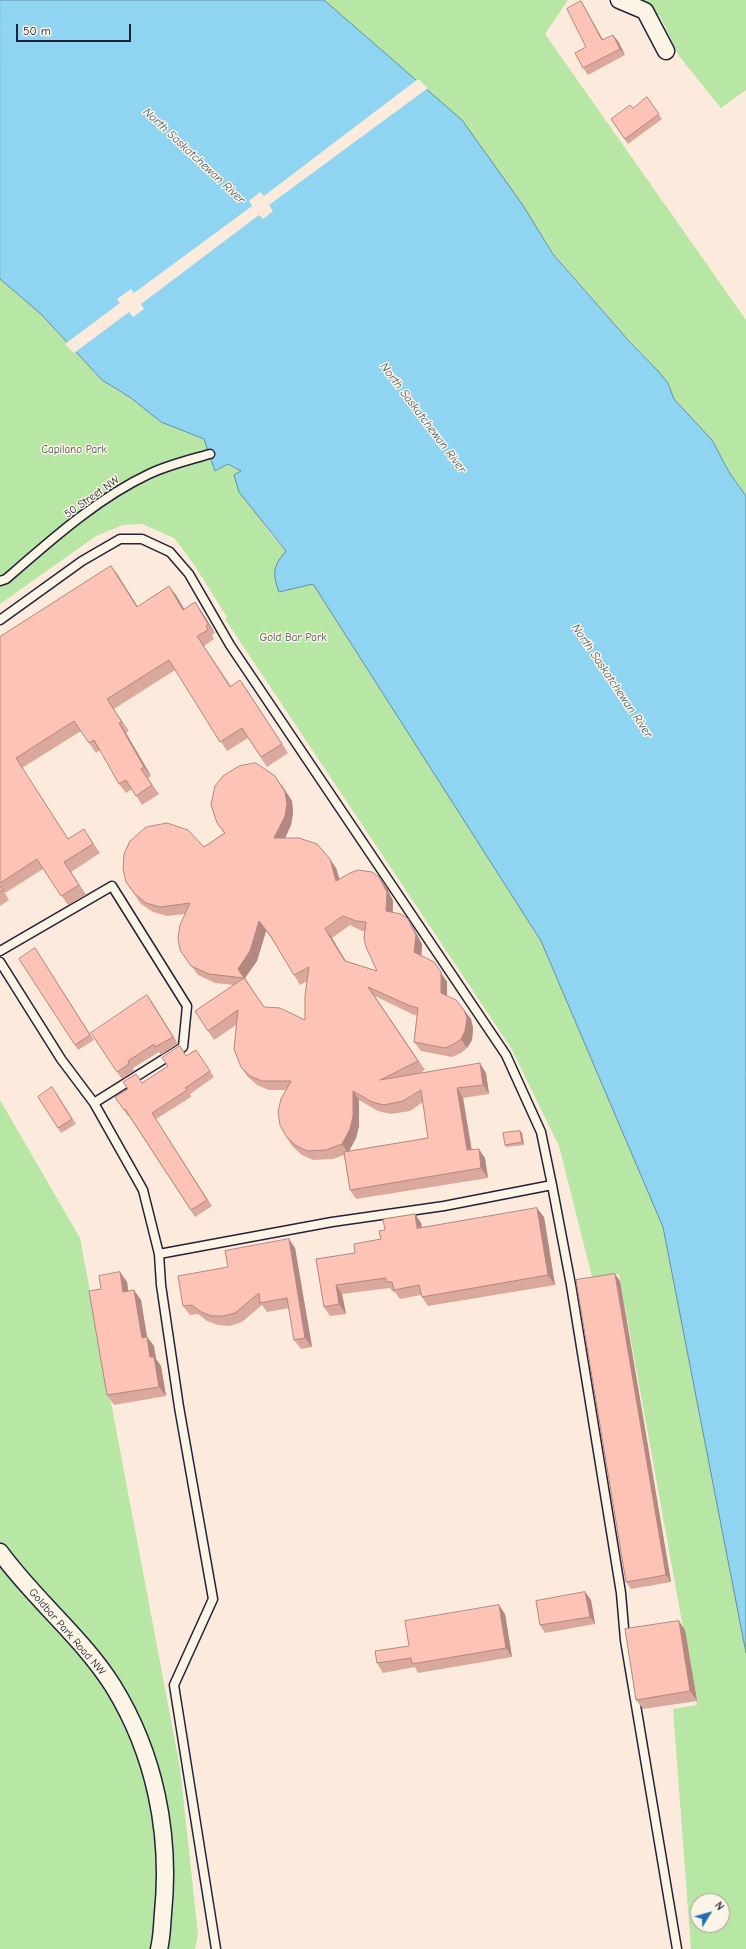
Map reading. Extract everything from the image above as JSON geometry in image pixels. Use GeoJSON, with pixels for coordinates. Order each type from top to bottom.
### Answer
{"type":"FeatureCollection","features":[{"type":"Feature","properties":{"kind":"street"},"geometry":{"type":"LineString","coordinates":[[619,0],[645,11],[666,51]]}},
{"type":"Feature","properties":{"kind":"street","name":"Goldbar Park Road NW"},"geometry":{"type":"LineString","coordinates":[[0,1552],[30,1590],[73,1636],[100,1669],[113,1686],[135,1727],[151,1770],[158,1797],[164,1845],[165,1891],[159,1949]]}},
{"type":"Feature","properties":{"kind":"lane","name":"50 Street NW"},"geometry":{"type":"LineString","coordinates":[[0,581],[6,579],[98,504],[147,475],[167,466],[210,454]]}},
{"type":"Feature","properties":{"kind":"lane"},"geometry":{"type":"LineString","coordinates":[[0,620],[82,561],[120,539],[142,539],[170,552],[189,574],[230,645],[506,1055],[541,1132],[552,1185],[571,1285],[620,1593],[625,1640],[677,1949]]}},
{"type":"Feature","properties":{"kind":"lane"},"geometry":{"type":"LineString","coordinates":[[0,951],[112,886],[187,1006],[183,1047],[94,1103]]}},
{"type":"Feature","properties":{"kind":"lane"},"geometry":{"type":"LineString","coordinates":[[0,962],[61,1059],[94,1103],[143,1190],[159,1254],[161,1285],[179,1407],[213,1599],[174,1685],[216,1949]]}},
{"type":"Feature","properties":{"kind":"lane"},"geometry":{"type":"LineString","coordinates":[[159,1254],[332,1222],[444,1206],[552,1185]]}},
{"type":"Feature","properties":{"kind":"green space"},"geometry":{"type":"Polygon","coordinates":[[[324,0],[568,0],[545,34],[746,320],[746,495],[730,473],[712,440],[674,399],[668,383],[554,254],[522,205],[462,120],[324,0]]]}},
{"type":"Feature","properties":{"kind":"green space"},"geometry":{"type":"Polygon","coordinates":[[[637,0],[746,0],[746,90],[721,108],[679,56],[660,16],[637,0]]]}},
{"type":"Feature","properties":{"kind":"green space","name":"Gold Bar Park"},"geometry":{"type":"Polygon","coordinates":[[[0,279],[41,314],[102,380],[131,398],[161,422],[204,439],[215,471],[228,464],[242,471],[257,514],[270,533],[286,551],[280,592],[313,584],[541,941],[663,1227],[746,1653],[746,1949],[691,1949],[673,1709],[697,1705],[619,1274],[592,1277],[559,1146],[511,1048],[225,619],[227,617],[193,563],[174,538],[142,524],[123,525],[96,536],[0,604],[0,279]]]}},
{"type":"Feature","properties":{"kind":"green space"},"geometry":{"type":"Polygon","coordinates":[[[0,1100],[80,1238],[180,1768],[198,1934],[195,1949],[0,1949],[0,1100]]]}},
{"type":"Feature","properties":{"kind":"water","name":"North Saskatchewan River"},"geometry":{"type":"Polygon","coordinates":[[[0,0],[324,0],[462,120],[522,204],[553,254],[668,383],[674,399],[712,440],[729,472],[746,496],[746,1653],[663,1227],[541,941],[313,584],[279,592],[275,580],[275,570],[278,561],[286,551],[239,492],[234,475],[241,471],[228,464],[215,471],[204,439],[161,422],[131,398],[102,380],[41,314],[0,279],[0,0]]]}},
{"type":"Feature","properties":{"kind":"pier"},"geometry":{"type":"Polygon","coordinates":[[[418,79],[428,88],[269,205],[273,211],[263,219],[259,215],[141,304],[144,309],[133,317],[129,312],[74,353],[65,344],[120,303],[117,299],[131,289],[134,293],[252,206],[249,201],[260,192],[264,196],[418,79]]]}},
{"type":"Feature","properties":{"kind":"building"},"geometry":{"type":"Polygon","coordinates":[[[581,1],[602,40],[613,35],[620,49],[583,68],[575,53],[586,47],[567,9],[581,1]]]}},
{"type":"Feature","properties":{"kind":"building"},"geometry":{"type":"Polygon","coordinates":[[[647,97],[659,114],[625,139],[611,119],[630,105],[633,108],[647,97]]]}},
{"type":"Feature","properties":{"kind":"building"},"geometry":{"type":"Polygon","coordinates":[[[111,566],[137,607],[169,586],[183,610],[195,602],[208,624],[206,626],[208,630],[197,636],[230,687],[240,680],[282,744],[261,757],[242,728],[220,742],[169,660],[107,699],[122,722],[119,723],[144,767],[141,769],[152,785],[136,796],[126,780],[119,784],[94,740],[89,743],[74,721],[16,758],[68,839],[84,829],[93,844],[64,862],[79,885],[61,896],[37,859],[0,883],[0,637],[111,566]]]}},
{"type":"Feature","properties":{"kind":"building"},"geometry":{"type":"Polygon","coordinates":[[[256,763],[275,776],[285,792],[287,804],[285,816],[274,838],[299,838],[317,844],[330,859],[336,881],[358,870],[372,872],[379,877],[387,892],[386,911],[401,914],[408,919],[416,935],[414,952],[434,962],[441,972],[441,993],[456,1000],[464,1010],[467,1018],[465,1031],[461,1039],[454,1044],[445,1048],[414,1042],[418,1008],[368,987],[418,1061],[380,1080],[480,1063],[483,1085],[457,1088],[467,1150],[479,1149],[481,1168],[350,1190],[344,1152],[428,1138],[421,1090],[403,1101],[384,1105],[372,1102],[353,1091],[353,1116],[350,1129],[342,1144],[326,1150],[307,1151],[295,1145],[286,1136],[280,1125],[278,1112],[281,1099],[291,1081],[262,1081],[250,1076],[241,1067],[234,1049],[238,1010],[208,1031],[195,1011],[244,978],[209,974],[191,966],[180,950],[178,938],[180,925],[190,903],[160,907],[146,903],[135,894],[126,882],[123,869],[124,854],[130,841],[146,827],[167,823],[188,830],[204,847],[225,833],[217,823],[211,805],[215,786],[223,776],[239,766],[256,763]],[[343,916],[325,929],[345,961],[377,971],[366,947],[364,938],[366,922],[356,921],[343,916]],[[259,921],[250,951],[238,969],[264,1007],[280,1008],[305,1020],[305,996],[309,967],[294,975],[270,935],[259,921]]]}},
{"type":"Feature","properties":{"kind":"building"},"geometry":{"type":"Polygon","coordinates":[[[35,948],[90,1035],[75,1045],[19,959],[35,948]]]}},
{"type":"Feature","properties":{"kind":"building"},"geometry":{"type":"Polygon","coordinates":[[[147,995],[173,1037],[155,1047],[154,1044],[128,1061],[129,1064],[117,1072],[91,1033],[147,995]]]}},
{"type":"Feature","properties":{"kind":"building"},"geometry":{"type":"Polygon","coordinates":[[[180,1046],[186,1056],[196,1050],[210,1071],[185,1088],[187,1090],[152,1113],[207,1200],[191,1210],[125,1109],[124,1110],[115,1097],[128,1089],[123,1082],[136,1074],[142,1083],[168,1066],[162,1058],[180,1046]]]}},
{"type":"Feature","properties":{"kind":"building"},"geometry":{"type":"Polygon","coordinates":[[[52,1087],[72,1119],[58,1128],[38,1097],[52,1087]]]}},
{"type":"Feature","properties":{"kind":"building"},"geometry":{"type":"Polygon","coordinates":[[[520,1131],[522,1142],[505,1145],[503,1133],[520,1131]]]}},
{"type":"Feature","properties":{"kind":"building"},"geometry":{"type":"Polygon","coordinates":[[[537,1208],[548,1275],[422,1297],[419,1285],[394,1290],[392,1282],[386,1282],[386,1278],[336,1285],[339,1304],[324,1307],[316,1259],[355,1253],[354,1244],[381,1239],[379,1231],[385,1230],[383,1219],[415,1214],[417,1228],[537,1208]]]}},
{"type":"Feature","properties":{"kind":"building"},"geometry":{"type":"Polygon","coordinates":[[[289,1239],[305,1338],[294,1340],[287,1298],[260,1303],[259,1293],[235,1313],[224,1316],[212,1316],[201,1312],[192,1305],[183,1306],[178,1276],[228,1267],[225,1251],[289,1239]]]}},
{"type":"Feature","properties":{"kind":"building"},"geometry":{"type":"Polygon","coordinates":[[[120,1272],[123,1292],[134,1290],[142,1338],[147,1337],[150,1357],[154,1357],[159,1387],[107,1395],[89,1291],[101,1289],[99,1276],[120,1272]]]}},
{"type":"Feature","properties":{"kind":"building"},"geometry":{"type":"Polygon","coordinates":[[[615,1274],[666,1575],[626,1582],[576,1280],[615,1274]]]}},
{"type":"Feature","properties":{"kind":"building"},"geometry":{"type":"Polygon","coordinates":[[[585,1592],[590,1617],[540,1625],[536,1601],[585,1592]]]}},
{"type":"Feature","properties":{"kind":"building"},"geometry":{"type":"Polygon","coordinates":[[[499,1605],[506,1648],[412,1664],[411,1658],[377,1663],[375,1651],[409,1646],[405,1621],[499,1605]]]}},
{"type":"Feature","properties":{"kind":"building"},"geometry":{"type":"Polygon","coordinates":[[[679,1621],[690,1691],[636,1700],[625,1629],[679,1621]]]}},
{"type":"Feature","properties":{"kind":"park label","name":"Capilano Park"},"geometry":{"type":"Point","coordinates":[74,450]}}]}
